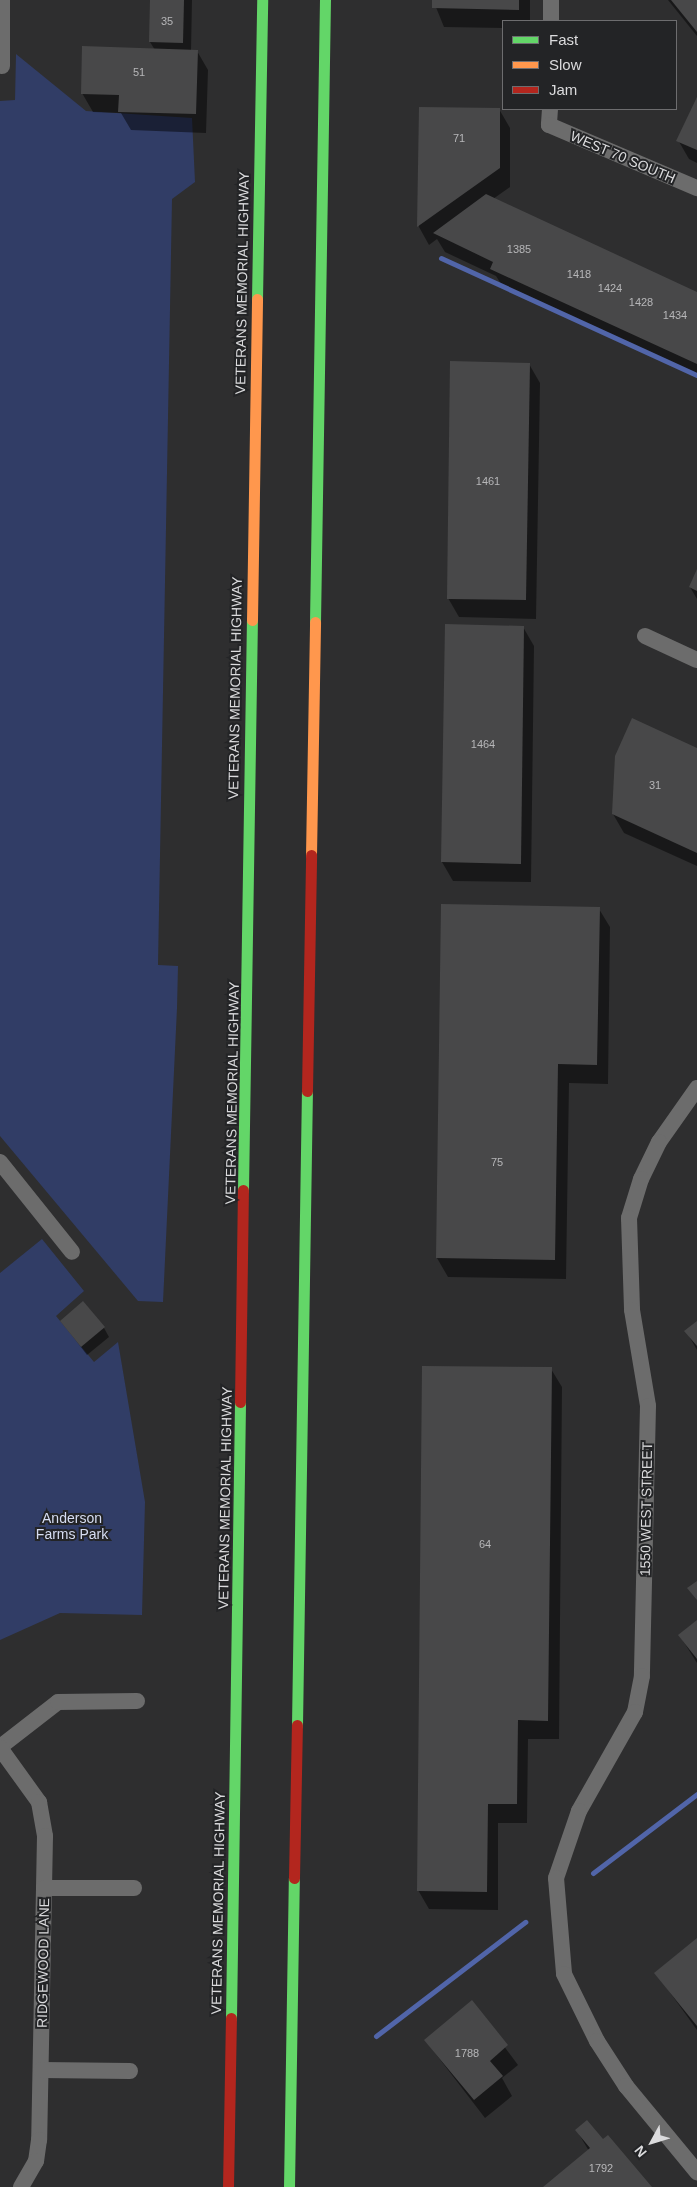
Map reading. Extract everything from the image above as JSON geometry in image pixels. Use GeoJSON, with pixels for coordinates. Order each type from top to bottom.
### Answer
{"type":"FeatureCollection","features":[{"type":"Feature","properties":{"kind":"highway","name":"VETERANS MEMORIAL HIGHWAY"},"geometry":{"type":"LineString","coordinates":[[228,2187],[262,0]]}},
{"type":"Feature","properties":{"kind":"highway"},"geometry":{"type":"LineString","coordinates":[[289,2187],[325,0]]}},
{"type":"Feature","properties":{"kind":"street"},"geometry":{"type":"LineString","coordinates":[[2,0],[2,66]]}},
{"type":"Feature","properties":{"kind":"street"},"geometry":{"type":"LineString","coordinates":[[551,0],[551,20]]}},
{"type":"Feature","properties":{"kind":"street","name":"WEST 70 SOUTH"},"geometry":{"type":"LineString","coordinates":[[550,117],[697,188]]}},
{"type":"Feature","properties":{"kind":"street"},"geometry":{"type":"LineString","coordinates":[[646,636],[697,660]]}},
{"type":"Feature","properties":{"kind":"street","name":"1550 WEST STREET"},"geometry":{"type":"LineString","coordinates":[[697,1088],[659,1142],[641,1178],[629,1218],[632,1310],[648,1406],[646,1652],[635,1712],[579,1811],[562,1852],[556,1878],[564,1974],[597,2041],[626,2086],[697,2172]]}},
{"type":"Feature","properties":{"kind":"street"},"geometry":{"type":"LineString","coordinates":[[0,1162],[72,1252]]}},
{"type":"Feature","properties":{"kind":"street"},"geometry":{"type":"LineString","coordinates":[[0,1747],[58,1702],[137,1700]]}},
{"type":"Feature","properties":{"kind":"street","name":"RIDGEWOOD LANE"},"geometry":{"type":"LineString","coordinates":[[0,1747],[29,1786],[44,1818],[41,2070],[38,2152],[21,2187]]}},
{"type":"Feature","properties":{"kind":"street"},"geometry":{"type":"LineString","coordinates":[[44,1888],[134,1888]]}},
{"type":"Feature","properties":{"kind":"street"},"geometry":{"type":"LineString","coordinates":[[41,2070],[130,2071]]}},
{"type":"Feature","properties":{"kind":"green space"},"geometry":{"type":"Polygon","coordinates":[[[16,54],[86,111],[192,118],[195,182],[172,199],[158,965],[178,966],[163,1302],[138,1301],[0,1136],[0,101],[15,100],[16,54]]]}},
{"type":"Feature","properties":{"kind":"green space","name":"Anderson Farms Park"},"geometry":{"type":"Polygon","coordinates":[[[42,1239],[84,1291],[56,1316],[94,1362],[118,1342],[145,1502],[142,1615],[60,1613],[0,1640],[0,1273],[42,1239]]]}},
{"type":"Feature","properties":{"kind":"building"},"geometry":{"type":"Polygon","coordinates":[[[150,0],[184,0],[183,43],[149,42],[150,0]]]}},
{"type":"Feature","properties":{"kind":"building"},"geometry":{"type":"Polygon","coordinates":[[[432,0],[519,0],[519,10],[432,8],[432,0]]]}},
{"type":"Feature","properties":{"kind":"building"},"geometry":{"type":"Polygon","coordinates":[[[671,0],[697,0],[697,32],[671,0]]]}},
{"type":"Feature","properties":{"kind":"building"},"geometry":{"type":"Polygon","coordinates":[[[82,46],[198,50],[196,114],[118,112],[119,95],[81,94],[82,46]]]}},
{"type":"Feature","properties":{"kind":"building"},"geometry":{"type":"Polygon","coordinates":[[[697,97],[697,150],[676,141],[697,97]]]}},
{"type":"Feature","properties":{"kind":"building"},"geometry":{"type":"Polygon","coordinates":[[[419,107],[500,108],[500,168],[417,227],[419,107]]]}},
{"type":"Feature","properties":{"kind":"building"},"geometry":{"type":"Polygon","coordinates":[[[486,194],[697,292],[697,364],[490,269],[493,262],[433,233],[486,194]]]}},
{"type":"Feature","properties":{"kind":"building"},"geometry":{"type":"Polygon","coordinates":[[[450,361],[530,363],[526,600],[447,599],[450,361]]]}},
{"type":"Feature","properties":{"kind":"building"},"geometry":{"type":"Polygon","coordinates":[[[697,569],[697,591],[689,587],[697,569]]]}},
{"type":"Feature","properties":{"kind":"building"},"geometry":{"type":"Polygon","coordinates":[[[445,624],[524,626],[521,864],[441,862],[445,624]]]}},
{"type":"Feature","properties":{"kind":"building"},"geometry":{"type":"Polygon","coordinates":[[[632,718],[697,748],[697,853],[612,814],[615,756],[632,718]]]}},
{"type":"Feature","properties":{"kind":"building"},"geometry":{"type":"Polygon","coordinates":[[[441,904],[600,907],[597,1065],[558,1064],[555,1260],[436,1258],[441,904]]]}},
{"type":"Feature","properties":{"kind":"building"},"geometry":{"type":"Polygon","coordinates":[[[83,1301],[105,1327],[81,1347],[60,1321],[83,1301]]]}},
{"type":"Feature","properties":{"kind":"building"},"geometry":{"type":"Polygon","coordinates":[[[697,1321],[697,1346],[684,1331],[697,1321]]]}},
{"type":"Feature","properties":{"kind":"building"},"geometry":{"type":"Polygon","coordinates":[[[422,1366],[552,1367],[548,1721],[518,1720],[517,1804],[488,1804],[487,1892],[417,1891],[422,1366]]]}},
{"type":"Feature","properties":{"kind":"building"},"geometry":{"type":"Polygon","coordinates":[[[697,1581],[697,1600],[687,1588],[697,1581]]]}},
{"type":"Feature","properties":{"kind":"building"},"geometry":{"type":"Polygon","coordinates":[[[697,1620],[697,1659],[678,1635],[697,1620]]]}},
{"type":"Feature","properties":{"kind":"building"},"geometry":{"type":"Polygon","coordinates":[[[697,1938],[697,2026],[654,1973],[697,1938]]]}},
{"type":"Feature","properties":{"kind":"building"},"geometry":{"type":"Polygon","coordinates":[[[472,2000],[508,2045],[490,2061],[503,2076],[474,2100],[424,2040],[472,2000]]]}},
{"type":"Feature","properties":{"kind":"building"},"geometry":{"type":"Polygon","coordinates":[[[587,2120],[603,2139],[608,2135],[652,2187],[543,2187],[590,2148],[575,2130],[587,2120]]]}},
{"type":"Feature","properties":{"kind":"waterway"},"geometry":{"type":"LineString","coordinates":[[441,258],[697,375]]}},
{"type":"Feature","properties":{"kind":"waterway"},"geometry":{"type":"LineString","coordinates":[[593,1873],[697,1794]]}},
{"type":"Feature","properties":{"kind":"waterway"},"geometry":{"type":"LineString","coordinates":[[376,2036],[525,1922]]}},
{"type":"Feature","properties":{"kind":"traffic: fast"},"geometry":{"type":"LineString","coordinates":[[257,299],[262,0]]}},
{"type":"Feature","properties":{"kind":"traffic: fast"},"geometry":{"type":"LineString","coordinates":[[315,622],[325,0]]}},
{"type":"Feature","properties":{"kind":"traffic: fast"},"geometry":{"type":"LineString","coordinates":[[243,1190],[252,620]]}},
{"type":"Feature","properties":{"kind":"traffic: fast"},"geometry":{"type":"LineString","coordinates":[[297,1725],[307,1091]]}},
{"type":"Feature","properties":{"kind":"traffic: fast"},"geometry":{"type":"LineString","coordinates":[[231,2018],[240,1402]]}},
{"type":"Feature","properties":{"kind":"traffic: fast"},"geometry":{"type":"LineString","coordinates":[[289,2187],[294,1878]]}},
{"type":"Feature","properties":{"kind":"traffic: slow"},"geometry":{"type":"LineString","coordinates":[[252,620],[257,299]]}},
{"type":"Feature","properties":{"kind":"traffic: slow"},"geometry":{"type":"LineString","coordinates":[[311,855],[315,622]]}},
{"type":"Feature","properties":{"kind":"traffic: jam"},"geometry":{"type":"LineString","coordinates":[[307,1091],[311,855]]}},
{"type":"Feature","properties":{"kind":"traffic: jam"},"geometry":{"type":"LineString","coordinates":[[240,1402],[243,1190]]}},
{"type":"Feature","properties":{"kind":"traffic: jam"},"geometry":{"type":"LineString","coordinates":[[294,1878],[297,1725]]}},
{"type":"Feature","properties":{"kind":"traffic: jam"},"geometry":{"type":"LineString","coordinates":[[228,2187],[231,2018]]}}]}
